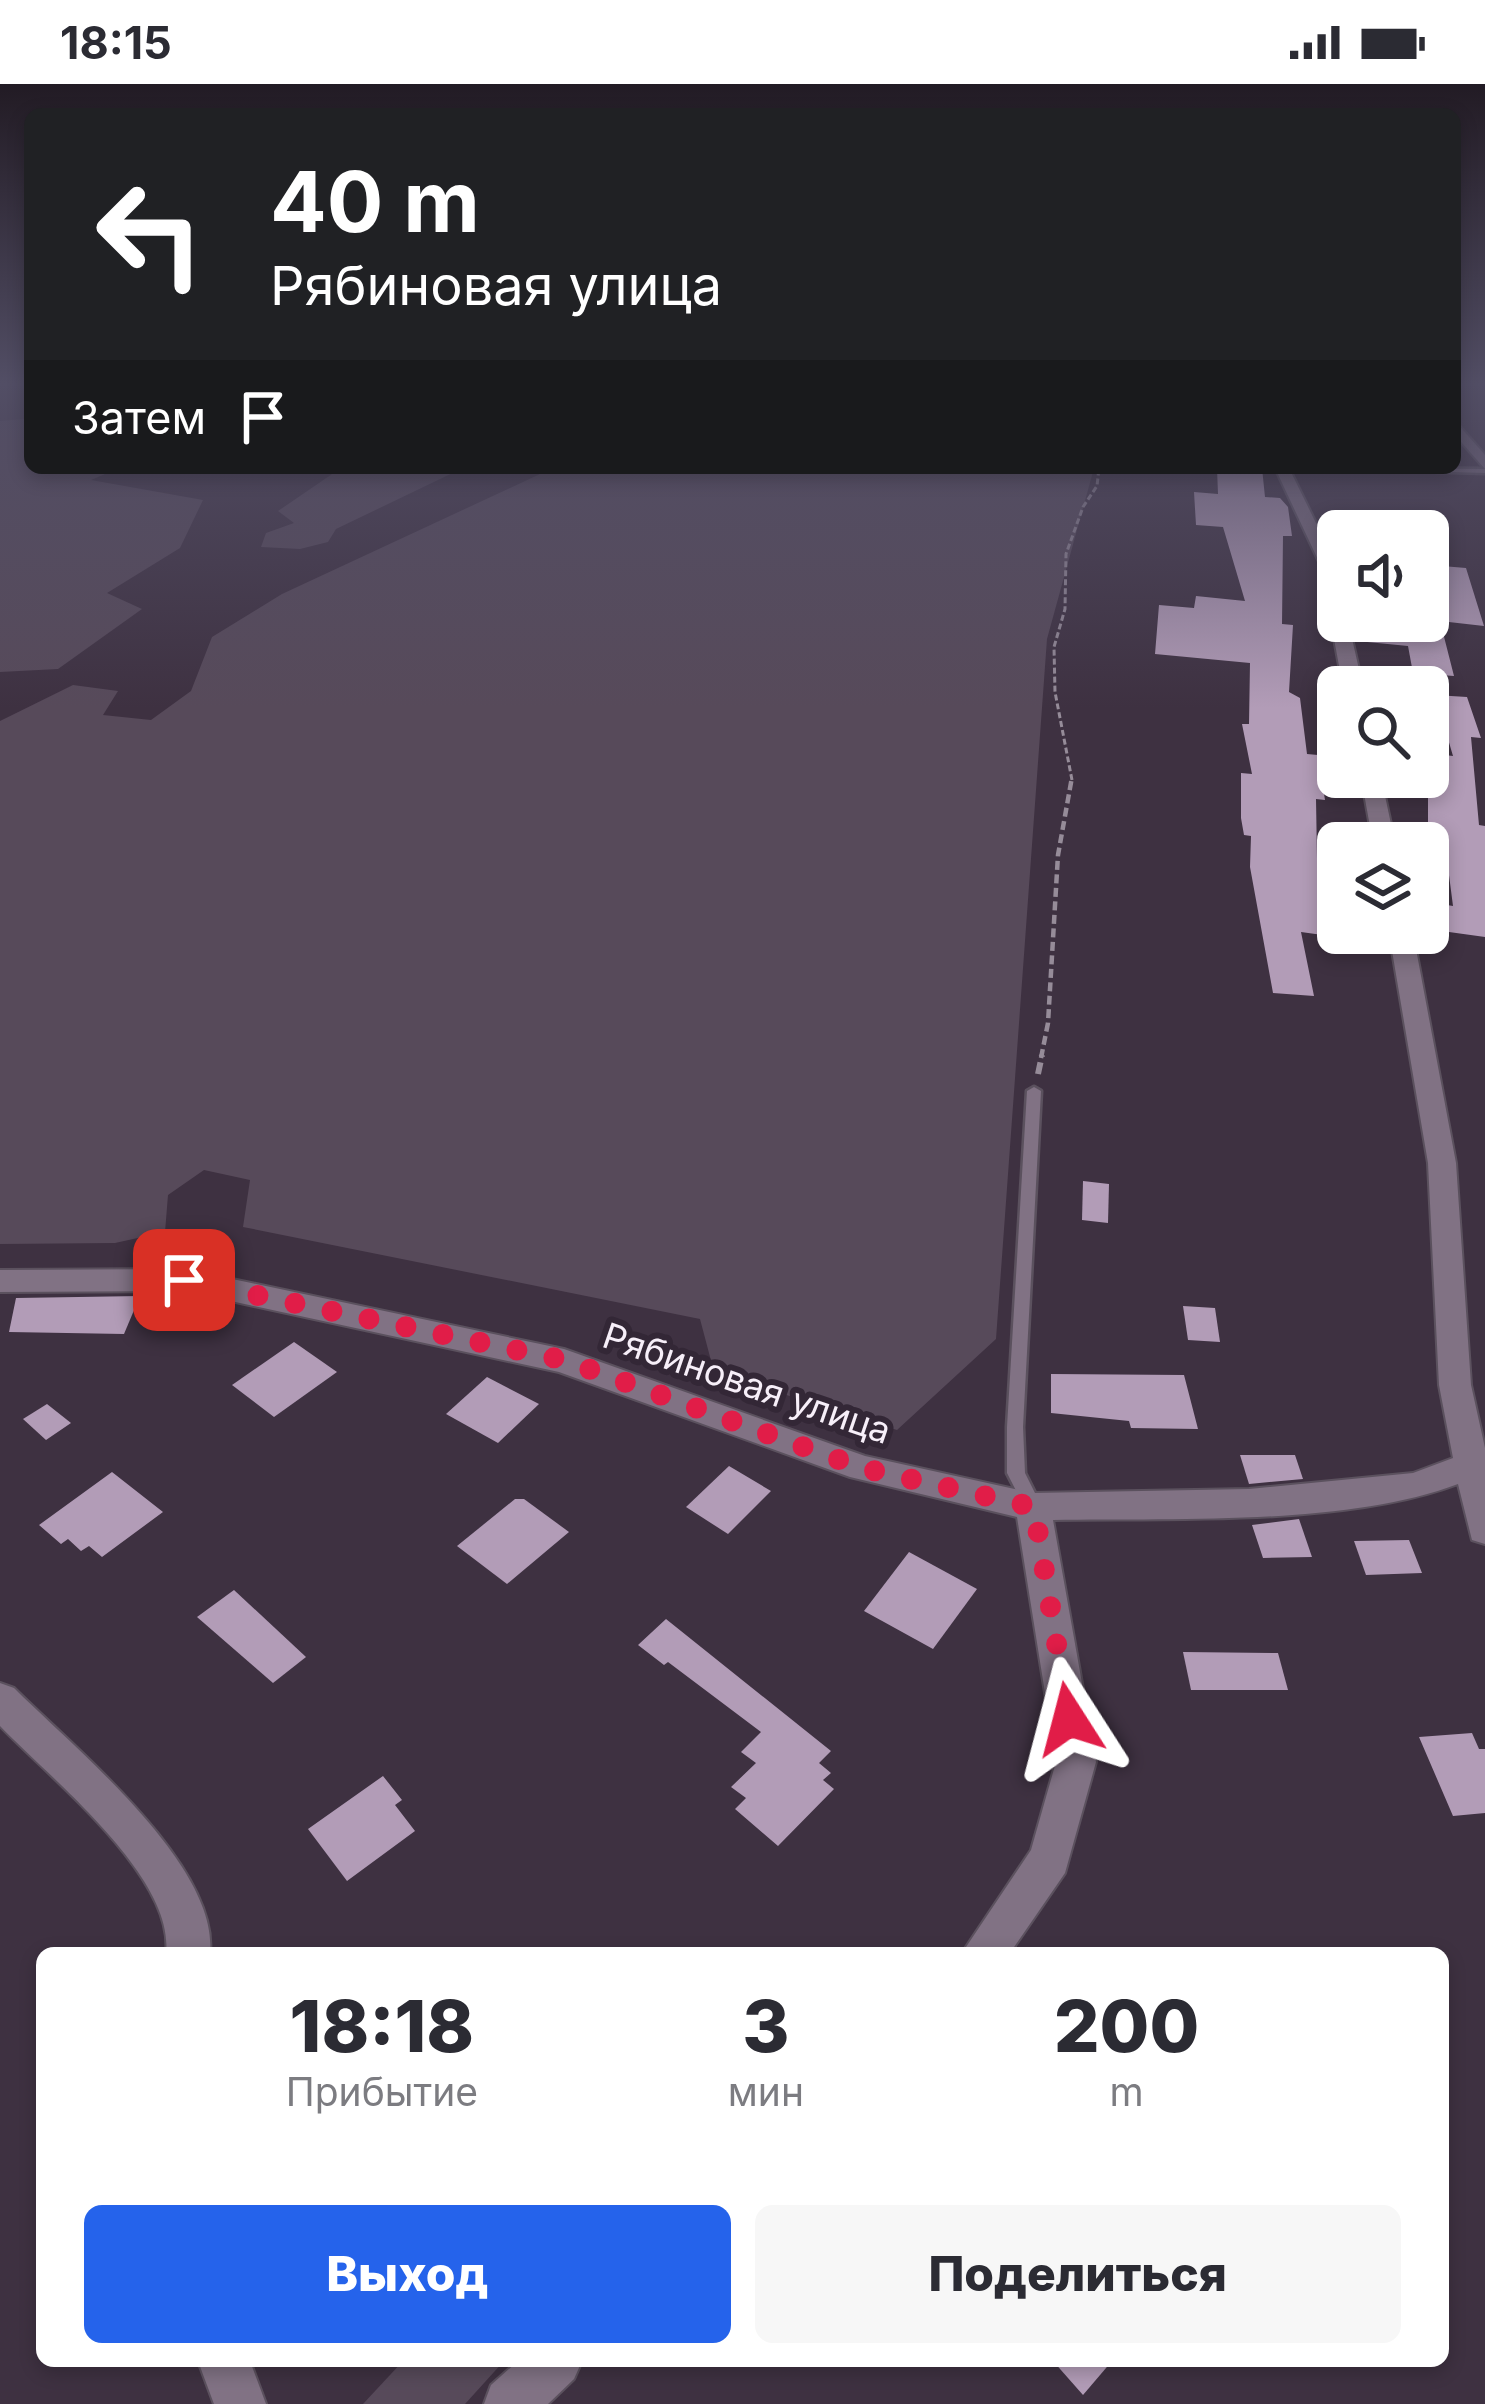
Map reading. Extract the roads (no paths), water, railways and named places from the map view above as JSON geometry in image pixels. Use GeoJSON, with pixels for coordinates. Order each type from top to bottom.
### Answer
{"type":"FeatureCollection","features":[{"type":"Feature","properties":{"kind":"street"},"geometry":{"type":"LineString","coordinates":[[1293,491],[1317,541]]}},
{"type":"Feature","properties":{"kind":"street"},"geometry":{"type":"LineString","coordinates":[[1405,954],[1442,1163],[1455,1385],[1485,1530]]}},
{"type":"Feature","properties":{"kind":"street","name":"Рябиновая улица"},"geometry":{"type":"LineString","coordinates":[[0,1281],[184,1280],[564,1360],[862,1468],[1034,1507],[1249,1503],[1414,1486],[1470,1465]]}},
{"type":"Feature","properties":{"kind":"street"},"geometry":{"type":"LineString","coordinates":[[988,1947],[1050,1859],[1076,1762],[1034,1507]]}},
{"type":"Feature","properties":{"kind":"street"},"geometry":{"type":"LineString","coordinates":[[0,1700],[157,1859],[190,1935],[189,1947]]}},
{"type":"Feature","properties":{"kind":"street"},"geometry":{"type":"LineString","coordinates":[[226,2367],[240,2404]]}},
{"type":"Feature","properties":{"kind":"street"},"geometry":{"type":"LineString","coordinates":[[510,2404],[550,2367]]}},
{"type":"Feature","properties":{"kind":"lane"},"geometry":{"type":"LineString","coordinates":[[1034,1090],[1015,1427],[1016,1473],[1034,1507]]}}]}
